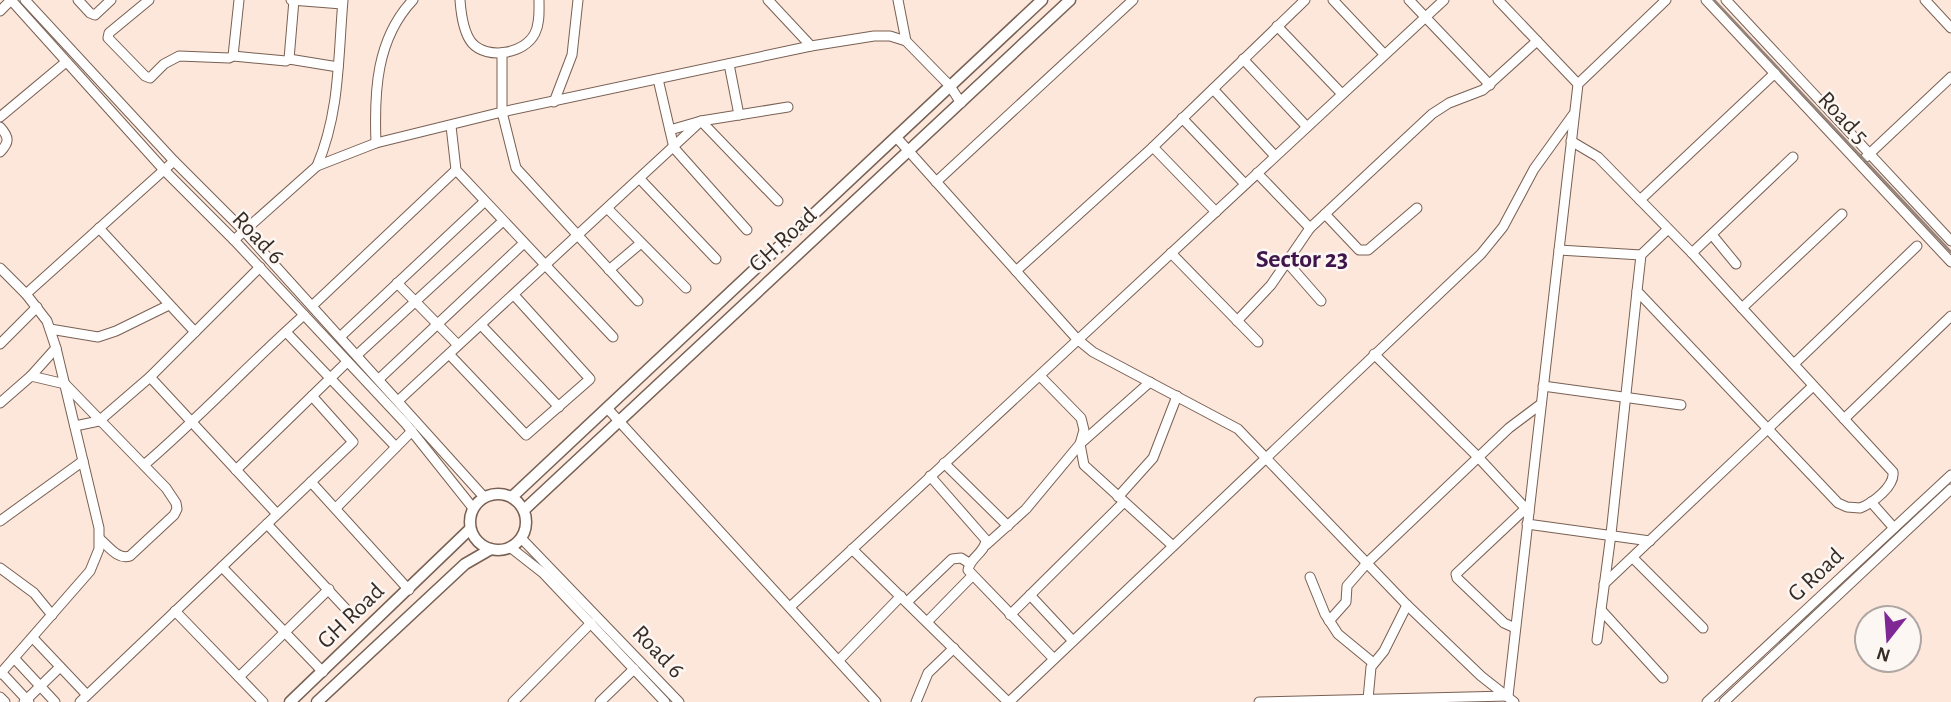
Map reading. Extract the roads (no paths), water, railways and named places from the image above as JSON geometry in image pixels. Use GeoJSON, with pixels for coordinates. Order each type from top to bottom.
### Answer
{"type":"FeatureCollection","features":[{"type":"Feature","properties":{"kind":"main road","name":"GH Road"},"geometry":{"type":"LineString","coordinates":[[512,498],[1042,0]]}},
{"type":"Feature","properties":{"kind":"main road","name":"GH Road"},"geometry":{"type":"LineString","coordinates":[[524,510],[1070,0]]}},
{"type":"Feature","properties":{"kind":"main road"},"geometry":{"type":"LineString","coordinates":[[493,494],[512,498],[524,510],[526,525],[521,538],[510,547],[491,549],[475,538],[470,522],[473,508],[484,497],[493,494]]}},
{"type":"Feature","properties":{"kind":"main road","name":"GH Road"},"geometry":{"type":"LineString","coordinates":[[290,702],[471,529]]}},
{"type":"Feature","properties":{"kind":"main road","name":"GH Road"},"geometry":{"type":"LineString","coordinates":[[317,702],[465,564],[491,549]]}},
{"type":"Feature","properties":{"kind":"street"},"geometry":{"type":"LineString","coordinates":[[0,11],[10,0]]}},
{"type":"Feature","properties":{"kind":"street","name":"Road 6"},"geometry":{"type":"LineString","coordinates":[[10,0],[163,170],[260,267],[412,431],[473,508]]}},
{"type":"Feature","properties":{"kind":"street","name":"Road 6"},"geometry":{"type":"LineString","coordinates":[[26,0],[174,161],[243,230],[484,497]]}},
{"type":"Feature","properties":{"kind":"street"},"geometry":{"type":"LineString","coordinates":[[78,0],[95,15],[111,0]]}},
{"type":"Feature","properties":{"kind":"street"},"geometry":{"type":"LineString","coordinates":[[149,0],[125,18],[109,33],[108,38],[150,78],[164,64],[178,56],[229,58],[233,55],[286,61],[289,59],[338,67]]}},
{"type":"Feature","properties":{"kind":"street"},"geometry":{"type":"LineString","coordinates":[[233,55],[239,0]]}},
{"type":"Feature","properties":{"kind":"street"},"geometry":{"type":"LineString","coordinates":[[289,59],[292,0],[343,2],[334,116],[317,166]]}},
{"type":"Feature","properties":{"kind":"street"},"geometry":{"type":"LineString","coordinates":[[376,143],[374,99],[379,67],[395,22],[413,0]]}},
{"type":"Feature","properties":{"kind":"street"},"geometry":{"type":"LineString","coordinates":[[460,0],[466,33],[473,44],[483,51],[502,52],[530,41],[538,24],[538,0]]}},
{"type":"Feature","properties":{"kind":"street"},"geometry":{"type":"LineString","coordinates":[[554,102],[562,75],[572,55],[578,0]]}},
{"type":"Feature","properties":{"kind":"street"},"geometry":{"type":"LineString","coordinates":[[768,0],[811,46]]}},
{"type":"Feature","properties":{"kind":"street"},"geometry":{"type":"LineString","coordinates":[[898,0],[906,41]]}},
{"type":"Feature","properties":{"kind":"street"},"geometry":{"type":"LineString","coordinates":[[936,182],[1133,0]]}},
{"type":"Feature","properties":{"kind":"street"},"geometry":{"type":"LineString","coordinates":[[1016,271],[1153,147],[1305,0]]}},
{"type":"Feature","properties":{"kind":"street"},"geometry":{"type":"LineString","coordinates":[[1333,0],[1384,54]]}},
{"type":"Feature","properties":{"kind":"street"},"geometry":{"type":"LineString","coordinates":[[1409,0],[1490,85]]}},
{"type":"Feature","properties":{"kind":"street"},"geometry":{"type":"LineString","coordinates":[[790,607],[1444,0]]}},
{"type":"Feature","properties":{"kind":"street"},"geometry":{"type":"LineString","coordinates":[[1498,0],[1578,84]]}},
{"type":"Feature","properties":{"kind":"street"},"geometry":{"type":"LineString","coordinates":[[1511,699],[1526,511],[1578,84],[1666,0]]}},
{"type":"Feature","properties":{"kind":"street","name":"Road 5"},"geometry":{"type":"LineString","coordinates":[[1706,0],[1951,262]]}},
{"type":"Feature","properties":{"kind":"street","name":"Road 5"},"geometry":{"type":"LineString","coordinates":[[1726,0],[1951,241]]}},
{"type":"Feature","properties":{"kind":"street"},"geometry":{"type":"LineString","coordinates":[[1925,0],[1951,28]]}},
{"type":"Feature","properties":{"kind":"street"},"geometry":{"type":"LineString","coordinates":[[1278,26],[1342,94]]}},
{"type":"Feature","properties":{"kind":"street"},"geometry":{"type":"LineString","coordinates":[[234,240],[317,166],[376,143],[502,112],[811,46],[874,36],[891,36],[906,41],[950,86],[961,103]]}},
{"type":"Feature","properties":{"kind":"street"},"geometry":{"type":"LineString","coordinates":[[1237,321],[1271,285],[1310,228],[1432,114],[1449,103],[1490,85],[1537,41]]}},
{"type":"Feature","properties":{"kind":"street"},"geometry":{"type":"LineString","coordinates":[[502,52],[502,112],[516,168],[638,301]]}},
{"type":"Feature","properties":{"kind":"street"},"geometry":{"type":"LineString","coordinates":[[1244,59],[1307,127]]}},
{"type":"Feature","properties":{"kind":"street"},"geometry":{"type":"LineString","coordinates":[[0,117],[66,62]]}},
{"type":"Feature","properties":{"kind":"street"},"geometry":{"type":"LineString","coordinates":[[729,64],[739,115]]}},
{"type":"Feature","properties":{"kind":"street"},"geometry":{"type":"LineString","coordinates":[[1640,200],[1775,73]]}},
{"type":"Feature","properties":{"kind":"street"},"geometry":{"type":"LineString","coordinates":[[1859,163],[1951,77]]}},
{"type":"Feature","properties":{"kind":"street"},"geometry":{"type":"LineString","coordinates":[[658,79],[674,148],[747,230]]}},
{"type":"Feature","properties":{"kind":"street"},"geometry":{"type":"LineString","coordinates":[[1213,89],[1276,156]]}},
{"type":"Feature","properties":{"kind":"street"},"geometry":{"type":"LineString","coordinates":[[670,130],[701,121],[788,107]]}},
{"type":"Feature","properties":{"kind":"street"},"geometry":{"type":"LineString","coordinates":[[852,549],[1009,702],[1481,254],[1495,237],[1534,169],[1574,113]]}},
{"type":"Feature","properties":{"kind":"street"},"geometry":{"type":"LineString","coordinates":[[1182,118],[1245,184]]}},
{"type":"Feature","properties":{"kind":"street"},"geometry":{"type":"LineString","coordinates":[[399,400],[701,121]]}},
{"type":"Feature","properties":{"kind":"street"},"geometry":{"type":"LineString","coordinates":[[701,121],[778,201]]}},
{"type":"Feature","properties":{"kind":"street"},"geometry":{"type":"LineString","coordinates":[[451,126],[456,170],[613,337]]}},
{"type":"Feature","properties":{"kind":"street"},"geometry":{"type":"LineString","coordinates":[[0,127],[8,136],[8,142],[0,152]]}},
{"type":"Feature","properties":{"kind":"street"},"geometry":{"type":"LineString","coordinates":[[897,138],[1077,339],[1093,352],[1238,429],[1407,605],[1481,676],[1511,699]]}},
{"type":"Feature","properties":{"kind":"street"},"geometry":{"type":"LineString","coordinates":[[1571,141],[1598,157],[1795,363],[1893,472],[1890,485],[1865,506],[1854,509],[1838,503],[1637,291]]}},
{"type":"Feature","properties":{"kind":"street"},"geometry":{"type":"LineString","coordinates":[[1153,147],[1216,212]]}},
{"type":"Feature","properties":{"kind":"street"},"geometry":{"type":"LineString","coordinates":[[1692,253],[1713,236],[1793,157]]}},
{"type":"Feature","properties":{"kind":"street"},"geometry":{"type":"LineString","coordinates":[[26,294],[174,161]]}},
{"type":"Feature","properties":{"kind":"street"},"geometry":{"type":"LineString","coordinates":[[312,306],[456,170]]}},
{"type":"Feature","properties":{"kind":"street"},"geometry":{"type":"LineString","coordinates":[[1258,173],[1310,228]]}},
{"type":"Feature","properties":{"kind":"street"},"geometry":{"type":"LineString","coordinates":[[640,179],[716,259]]}},
{"type":"Feature","properties":{"kind":"street"},"geometry":{"type":"LineString","coordinates":[[340,337],[484,202]]}},
{"type":"Feature","properties":{"kind":"street"},"geometry":{"type":"LineString","coordinates":[[1325,214],[1363,251],[1368,250],[1417,208]]}},
{"type":"Feature","properties":{"kind":"street"},"geometry":{"type":"LineString","coordinates":[[608,209],[686,288]]}},
{"type":"Feature","properties":{"kind":"street"},"geometry":{"type":"LineString","coordinates":[[1742,308],[1842,214]]}},
{"type":"Feature","properties":{"kind":"street"},"geometry":{"type":"LineString","coordinates":[[357,355],[503,221]]}},
{"type":"Feature","properties":{"kind":"street"},"geometry":{"type":"LineString","coordinates":[[99,229],[195,332]]}},
{"type":"Feature","properties":{"kind":"street"},"geometry":{"type":"LineString","coordinates":[[1597,640],[1641,255],[1668,229]]}},
{"type":"Feature","properties":{"kind":"street"},"geometry":{"type":"LineString","coordinates":[[1713,236],[1736,264]]}},
{"type":"Feature","properties":{"kind":"street"},"geometry":{"type":"LineString","coordinates":[[379,379],[524,243]]}},
{"type":"Feature","properties":{"kind":"street"},"geometry":{"type":"LineString","coordinates":[[609,270],[641,243]]}},
{"type":"Feature","properties":{"kind":"street"},"geometry":{"type":"LineString","coordinates":[[1795,363],[1917,246]]}},
{"type":"Feature","properties":{"kind":"street"},"geometry":{"type":"LineString","coordinates":[[1559,250],[1641,255]]}},
{"type":"Feature","properties":{"kind":"street"},"geometry":{"type":"LineString","coordinates":[[1171,253],[1258,342]]}},
{"type":"Feature","properties":{"kind":"street"},"geometry":{"type":"LineString","coordinates":[[1286,261],[1321,302]]}},
{"type":"Feature","properties":{"kind":"street"},"geometry":{"type":"LineString","coordinates":[[75,426],[99,421],[150,377],[260,267]]}},
{"type":"Feature","properties":{"kind":"street"},"geometry":{"type":"LineString","coordinates":[[0,268],[37,307],[50,329],[100,539],[96,561],[90,571],[1,673],[27,701],[60,667]]}},
{"type":"Feature","properties":{"kind":"street"},"geometry":{"type":"LineString","coordinates":[[397,283],[458,345]]}},
{"type":"Feature","properties":{"kind":"street"},"geometry":{"type":"LineString","coordinates":[[449,354],[526,435],[590,379],[514,295]]}},
{"type":"Feature","properties":{"kind":"street"},"geometry":{"type":"LineString","coordinates":[[50,329],[98,337],[169,305]]}},
{"type":"Feature","properties":{"kind":"street"},"geometry":{"type":"LineString","coordinates":[[0,344],[37,307]]}},
{"type":"Feature","properties":{"kind":"street"},"geometry":{"type":"LineString","coordinates":[[144,465],[193,423],[304,315]]}},
{"type":"Feature","properties":{"kind":"street"},"geometry":{"type":"LineString","coordinates":[[1844,419],[1951,316]]}},
{"type":"Feature","properties":{"kind":"street"},"geometry":{"type":"LineString","coordinates":[[482,326],[559,407]]}},
{"type":"Feature","properties":{"kind":"street"},"geometry":{"type":"LineString","coordinates":[[286,332],[396,447]]}},
{"type":"Feature","properties":{"kind":"street"},"geometry":{"type":"LineString","coordinates":[[0,403],[56,348]]}},
{"type":"Feature","properties":{"kind":"street"},"geometry":{"type":"LineString","coordinates":[[1374,354],[1478,457],[1526,511]]}},
{"type":"Feature","properties":{"kind":"street"},"geometry":{"type":"LineString","coordinates":[[236,470],[347,362]]}},
{"type":"Feature","properties":{"kind":"street"},"geometry":{"type":"LineString","coordinates":[[30,376],[65,384],[144,465],[176,503],[174,515],[130,556],[119,556],[100,539]]}},
{"type":"Feature","properties":{"kind":"street"},"geometry":{"type":"LineString","coordinates":[[1040,376],[1081,418],[1084,430],[1080,444],[1084,465],[1173,546]]}},
{"type":"Feature","properties":{"kind":"street"},"geometry":{"type":"LineString","coordinates":[[150,377],[277,514]]}},
{"type":"Feature","properties":{"kind":"street"},"geometry":{"type":"LineString","coordinates":[[1053,658],[972,576],[968,570],[969,564],[1026,509],[1080,444],[1150,382]]}},
{"type":"Feature","properties":{"kind":"street"},"geometry":{"type":"LineString","coordinates":[[1543,386],[1681,405]]}},
{"type":"Feature","properties":{"kind":"street"},"geometry":{"type":"LineString","coordinates":[[1604,584],[1813,386]]}},
{"type":"Feature","properties":{"kind":"street"},"geometry":{"type":"LineString","coordinates":[[33,638],[60,667],[84,699],[353,442],[312,396]]}},
{"type":"Feature","properties":{"kind":"street"},"geometry":{"type":"LineString","coordinates":[[1010,615],[1121,499],[1153,458],[1177,396]]}},
{"type":"Feature","properties":{"kind":"street"},"geometry":{"type":"LineString","coordinates":[[1329,621],[1346,602],[1347,586],[1367,563],[1509,428],[1541,404]]}},
{"type":"Feature","properties":{"kind":"street"},"geometry":{"type":"LineString","coordinates":[[607,408],[876,702]]}},
{"type":"Feature","properties":{"kind":"street"},"geometry":{"type":"LineString","coordinates":[[336,508],[412,431]]}},
{"type":"Feature","properties":{"kind":"street"},"geometry":{"type":"LineString","coordinates":[[0,521],[83,461]]}},
{"type":"Feature","properties":{"kind":"street"},"geometry":{"type":"LineString","coordinates":[[944,463],[1008,526]]}},
{"type":"Feature","properties":{"kind":"street","name":"G Road"},"geometry":{"type":"LineString","coordinates":[[1707,702],[1951,475]]}},
{"type":"Feature","properties":{"kind":"street"},"geometry":{"type":"LineString","coordinates":[[930,476],[984,535],[986,545]]}},
{"type":"Feature","properties":{"kind":"street"},"geometry":{"type":"LineString","coordinates":[[311,482],[409,590]]}},
{"type":"Feature","properties":{"kind":"street","name":"G Road"},"geometry":{"type":"LineString","coordinates":[[1724,702],[1951,489]]}},
{"type":"Feature","properties":{"kind":"street"},"geometry":{"type":"LineString","coordinates":[[1871,502],[1894,528]]}},
{"type":"Feature","properties":{"kind":"street"},"geometry":{"type":"LineString","coordinates":[[1515,628],[1498,618],[1456,574],[1526,511]]}},
{"type":"Feature","properties":{"kind":"street"},"geometry":{"type":"LineString","coordinates":[[267,524],[345,608]]}},
{"type":"Feature","properties":{"kind":"street"},"geometry":{"type":"LineString","coordinates":[[1527,524],[1650,541]]}},
{"type":"Feature","properties":{"kind":"street","name":"Road 6"},"geometry":{"type":"LineString","coordinates":[[521,538],[679,702]]}},
{"type":"Feature","properties":{"kind":"street","name":"Road 6"},"geometry":{"type":"LineString","coordinates":[[510,547],[543,573],[664,702]]}},
{"type":"Feature","properties":{"kind":"street"},"geometry":{"type":"LineString","coordinates":[[839,660],[904,599],[952,559],[961,558],[969,564]]}},
{"type":"Feature","properties":{"kind":"street"},"geometry":{"type":"LineString","coordinates":[[1633,558],[1703,628]]}},
{"type":"Feature","properties":{"kind":"street"},"geometry":{"type":"LineString","coordinates":[[222,567],[323,672]]}},
{"type":"Feature","properties":{"kind":"street"},"geometry":{"type":"LineString","coordinates":[[0,568],[34,593],[52,615]]}},
{"type":"Feature","properties":{"kind":"street"},"geometry":{"type":"LineString","coordinates":[[927,622],[972,576]]}},
{"type":"Feature","properties":{"kind":"street"},"geometry":{"type":"LineString","coordinates":[[1310,577],[1329,621],[1345,641],[1372,662]]}},
{"type":"Feature","properties":{"kind":"street"},"geometry":{"type":"LineString","coordinates":[[239,677],[329,589]]}},
{"type":"Feature","properties":{"kind":"street"},"geometry":{"type":"LineString","coordinates":[[1030,594],[1072,640]]}},
{"type":"Feature","properties":{"kind":"street"},"geometry":{"type":"LineString","coordinates":[[1368,699],[1372,662],[1384,651],[1407,605]]}},
{"type":"Feature","properties":{"kind":"street"},"geometry":{"type":"LineString","coordinates":[[1601,610],[1663,678]]}},
{"type":"Feature","properties":{"kind":"street"},"geometry":{"type":"LineString","coordinates":[[176,611],[263,702]]}},
{"type":"Feature","properties":{"kind":"street"},"geometry":{"type":"LineString","coordinates":[[513,702],[591,623]]}},
{"type":"Feature","properties":{"kind":"street"},"geometry":{"type":"LineString","coordinates":[[916,702],[928,673],[954,648]]}},
{"type":"Feature","properties":{"kind":"street"},"geometry":{"type":"LineString","coordinates":[[14,658],[55,702]]}},
{"type":"Feature","properties":{"kind":"street"},"geometry":{"type":"LineString","coordinates":[[600,702],[634,669]]}},
{"type":"Feature","properties":{"kind":"street"},"geometry":{"type":"LineString","coordinates":[[0,697],[5,702]]}},
{"type":"Feature","properties":{"kind":"street"},"geometry":{"type":"LineString","coordinates":[[1259,702],[1511,699]]}},
{"type":"Feature","properties":{"kind":"railway"},"geometry":{"type":"LineString","coordinates":[[1714,0],[1951,252]]}},
{"type":"Feature","properties":{"kind":"district","name":"Sector 23"},"geometry":{"type":"Point","coordinates":[1302,259]}}]}
